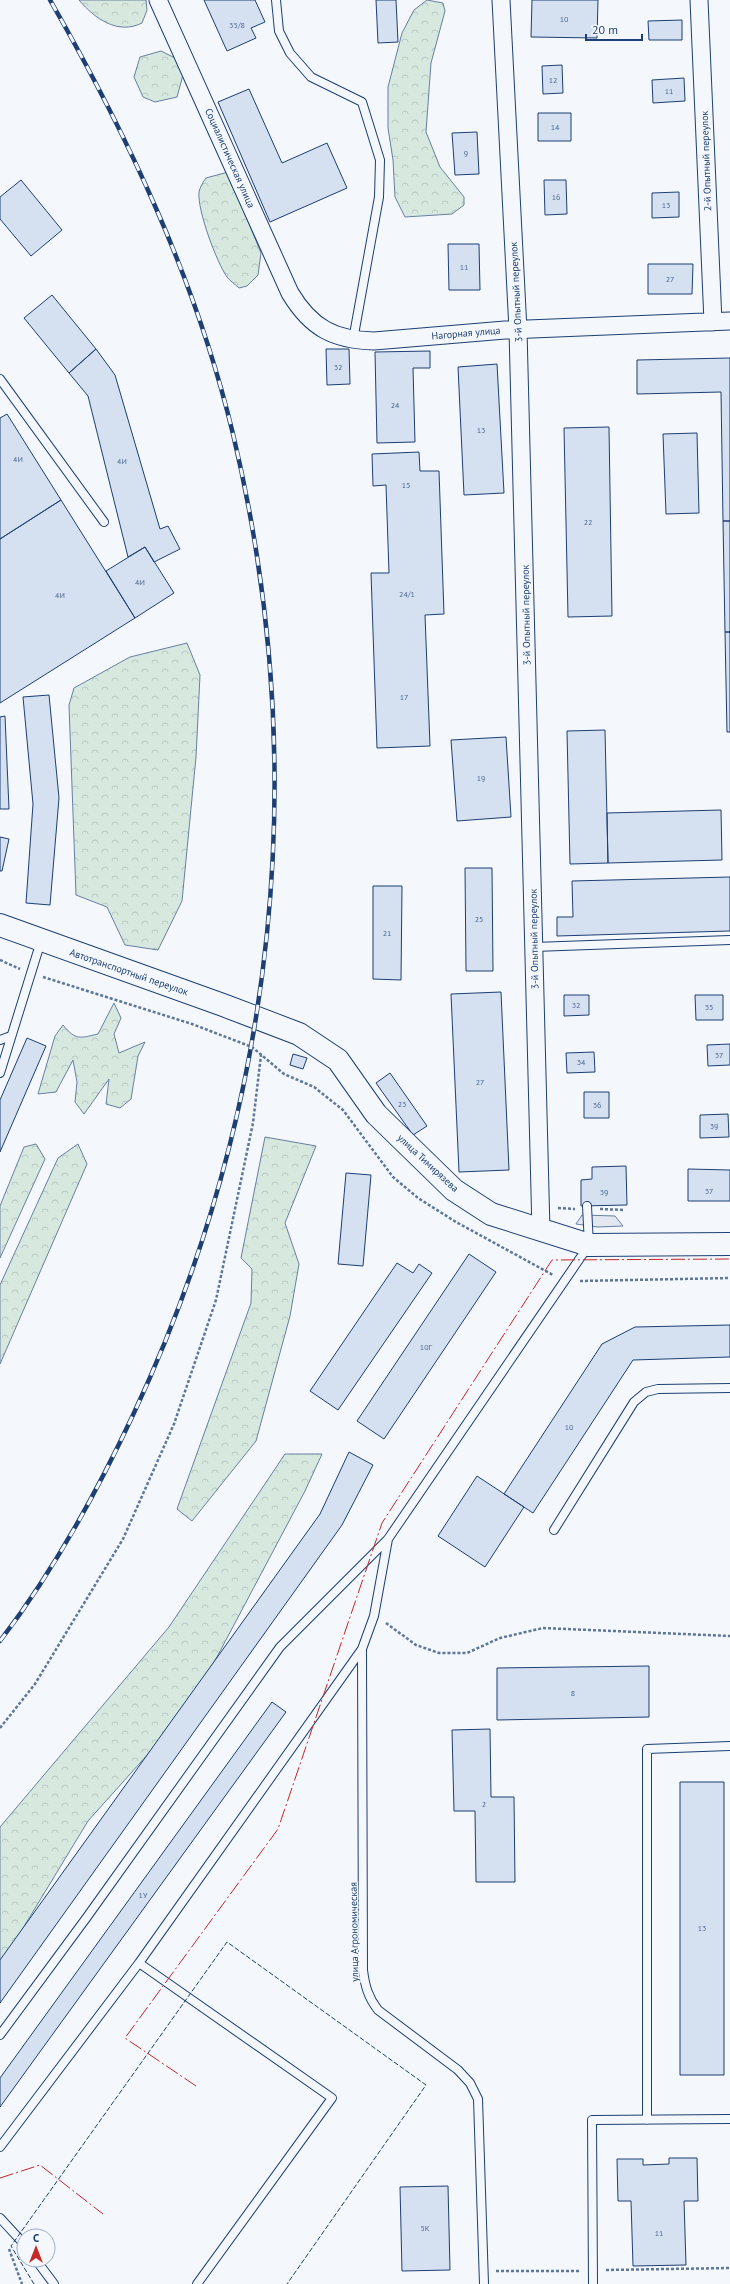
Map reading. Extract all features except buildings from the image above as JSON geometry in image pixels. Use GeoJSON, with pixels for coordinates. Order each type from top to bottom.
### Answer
{"type":"FeatureCollection","features":[{"type":"Feature","properties":{"kind":"main road","name":"Автотранспортный переулок"},"geometry":{"type":"LineString","coordinates":[[0,926],[257,1018]]}},
{"type":"Feature","properties":{"kind":"main road","name":"улица Тимирязева"},"geometry":{"type":"LineString","coordinates":[[257,1018],[298,1034],[338,1060],[376,1114],[454,1190],[491,1214],[588,1245],[730,1244]]}},
{"type":"Feature","properties":{"kind":"street","name":"Социалистическая улица"},"geometry":{"type":"LineString","coordinates":[[158,0],[290,293],[305,315]]}},
{"type":"Feature","properties":{"kind":"street","name":"3-й Опытный переулок"},"geometry":{"type":"LineString","coordinates":[[502,0],[518,330],[541,1231]]}},
{"type":"Feature","properties":{"kind":"street","name":"2-й Опытный переулок"},"geometry":{"type":"LineString","coordinates":[[699,0],[713,322]]}},
{"type":"Feature","properties":{"kind":"street","name":"Нагорная улица"},"geometry":{"type":"LineString","coordinates":[[305,315],[315,324],[332,334],[353,340],[374,341],[518,330],[730,321]]}},
{"type":"Feature","properties":{"kind":"lane"},"geometry":{"type":"LineString","coordinates":[[276,0],[279,31],[290,53],[311,78],[362,102],[380,160],[380,197],[353,340]]}},
{"type":"Feature","properties":{"kind":"lane"},"geometry":{"type":"LineString","coordinates":[[0,380],[104,522]]}},
{"type":"Feature","properties":{"kind":"lane"},"geometry":{"type":"LineString","coordinates":[[534,947],[730,940]]}},
{"type":"Feature","properties":{"kind":"lane"},"geometry":{"type":"LineString","coordinates":[[0,1074],[40,941]]}},
{"type":"Feature","properties":{"kind":"lane"},"geometry":{"type":"LineString","coordinates":[[0,1040],[11,1036]]}},
{"type":"Feature","properties":{"kind":"lane"},"geometry":{"type":"LineString","coordinates":[[0,2035],[87,1917],[280,1647],[388,1539],[588,1245],[587,1206]]}},
{"type":"Feature","properties":{"kind":"lane"},"geometry":{"type":"LineString","coordinates":[[554,1530],[634,1402],[646,1392],[658,1389],[730,1388]]}},
{"type":"Feature","properties":{"kind":"lane"},"geometry":{"type":"LineString","coordinates":[[0,2147],[139,1963],[362,1649],[374,1616],[388,1539]]}},
{"type":"Feature","properties":{"kind":"lane","name":"улица Агрономическая"},"geometry":{"type":"LineString","coordinates":[[362,1649],[363,1962],[366,1988],[370,2000],[378,2010],[458,2070],[470,2083],[478,2099],[484,2284]]}},
{"type":"Feature","properties":{"kind":"lane"},"geometry":{"type":"LineString","coordinates":[[647,2120],[647,1749],[730,1746]]}},
{"type":"Feature","properties":{"kind":"lane"},"geometry":{"type":"LineString","coordinates":[[139,1963],[332,2098],[197,2284]]}},
{"type":"Feature","properties":{"kind":"lane"},"geometry":{"type":"LineString","coordinates":[[593,2284],[592,2120],[730,2119]]}},
{"type":"Feature","properties":{"kind":"lane"},"geometry":{"type":"LineString","coordinates":[[0,2218],[16,2235]]}},
{"type":"Feature","properties":{"kind":"lane"},"geometry":{"type":"LineString","coordinates":[[42,2268],[54,2284]]}},
{"type":"Feature","properties":{"kind":"path"},"geometry":{"type":"LineString","coordinates":[[0,960],[30,973],[192,1024]]}},
{"type":"Feature","properties":{"kind":"path"},"geometry":{"type":"LineString","coordinates":[[0,1728],[35,1684],[123,1539],[174,1424],[216,1300],[253,1123],[261,1054]]}},
{"type":"Feature","properties":{"kind":"path"},"geometry":{"type":"LineString","coordinates":[[374,1616],[394,1628],[416,1645],[439,1653],[467,1652],[500,1638],[543,1628],[730,1636]]}},
{"type":"Feature","properties":{"kind":"path"},"geometry":{"type":"LineString","coordinates":[[13,2231],[8,2243],[10,2256],[22,2284]]}},
{"type":"Feature","properties":{"kind":"green space"},"geometry":{"type":"Polygon","coordinates":[[[79,0],[146,0],[147,10],[142,23],[133,26],[116,26],[100,19],[79,0]]]}},
{"type":"Feature","properties":{"kind":"green space"},"geometry":{"type":"Polygon","coordinates":[[[427,0],[443,3],[445,11],[431,63],[426,132],[440,167],[464,197],[464,205],[452,214],[405,217],[395,197],[393,160],[388,128],[388,87],[402,33],[414,10],[427,0]]]}},
{"type":"Feature","properties":{"kind":"green space"},"geometry":{"type":"Polygon","coordinates":[[[161,51],[175,58],[183,75],[177,97],[155,102],[143,97],[134,77],[140,57],[161,51]]]}},
{"type":"Feature","properties":{"kind":"green space"},"geometry":{"type":"Polygon","coordinates":[[[228,172],[261,253],[258,275],[247,286],[239,288],[227,277],[218,260],[208,236],[199,200],[199,190],[206,178],[228,172]]]}},
{"type":"Feature","properties":{"kind":"green space"},"geometry":{"type":"Polygon","coordinates":[[[187,643],[200,675],[196,757],[182,901],[158,950],[125,945],[107,907],[76,895],[69,705],[74,688],[130,657],[187,643]]]}},
{"type":"Feature","properties":{"kind":"green space"},"geometry":{"type":"Polygon","coordinates":[[[114,1003],[121,1018],[114,1034],[119,1053],[145,1042],[138,1056],[131,1099],[120,1108],[106,1104],[109,1079],[84,1114],[75,1102],[77,1082],[73,1060],[56,1092],[38,1094],[55,1036],[63,1025],[71,1034],[75,1036],[87,1037],[98,1034],[114,1003]]]}},
{"type":"Feature","properties":{"kind":"green space"},"geometry":{"type":"Polygon","coordinates":[[[265,1137],[316,1146],[285,1223],[299,1264],[290,1316],[256,1441],[192,1521],[177,1509],[251,1303],[252,1269],[241,1258],[265,1137]]]}},
{"type":"Feature","properties":{"kind":"green space"},"geometry":{"type":"Polygon","coordinates":[[[36,1144],[45,1159],[0,1258],[0,1206],[24,1147],[36,1144]]]}},
{"type":"Feature","properties":{"kind":"green space"},"geometry":{"type":"Polygon","coordinates":[[[78,1144],[87,1164],[0,1364],[0,1285],[58,1158],[78,1144]]]}},
{"type":"Feature","properties":{"kind":"green space"},"geometry":{"type":"Polygon","coordinates":[[[285,1454],[322,1454],[305,1491],[218,1655],[183,1715],[88,1821],[0,1966],[0,1827],[169,1627],[285,1454]]]}},
{"type":"Feature","properties":{"kind":"shaded area"},"geometry":{"type":"Polygon","coordinates":[[[582,1215],[615,1216],[623,1226],[598,1227],[576,1224],[582,1215]]]}},
{"type":"Feature","properties":{"kind":"railway"},"geometry":{"type":"LineString","coordinates":[[0,1641],[38,1588],[89,1503],[133,1415],[182,1298],[221,1178],[249,1056],[267,933],[274,809],[271,684],[257,559],[233,434],[218,377],[200,320],[157,210],[132,156],[79,51],[50,0]]}},
{"type":"Feature","properties":{"kind":"fence"},"geometry":{"type":"LineString","coordinates":[[34,2284],[11,2246],[227,1942],[426,2085],[287,2284]]}},
{"type":"Feature","properties":{"kind":"power"},"geometry":{"type":"LineString","coordinates":[[196,2086],[125,2038],[278,1829],[382,1523],[552,1260],[730,1259]]}},
{"type":"Feature","properties":{"kind":"power"},"geometry":{"type":"LineString","coordinates":[[0,2178],[40,2165],[103,2214]]}}]}
